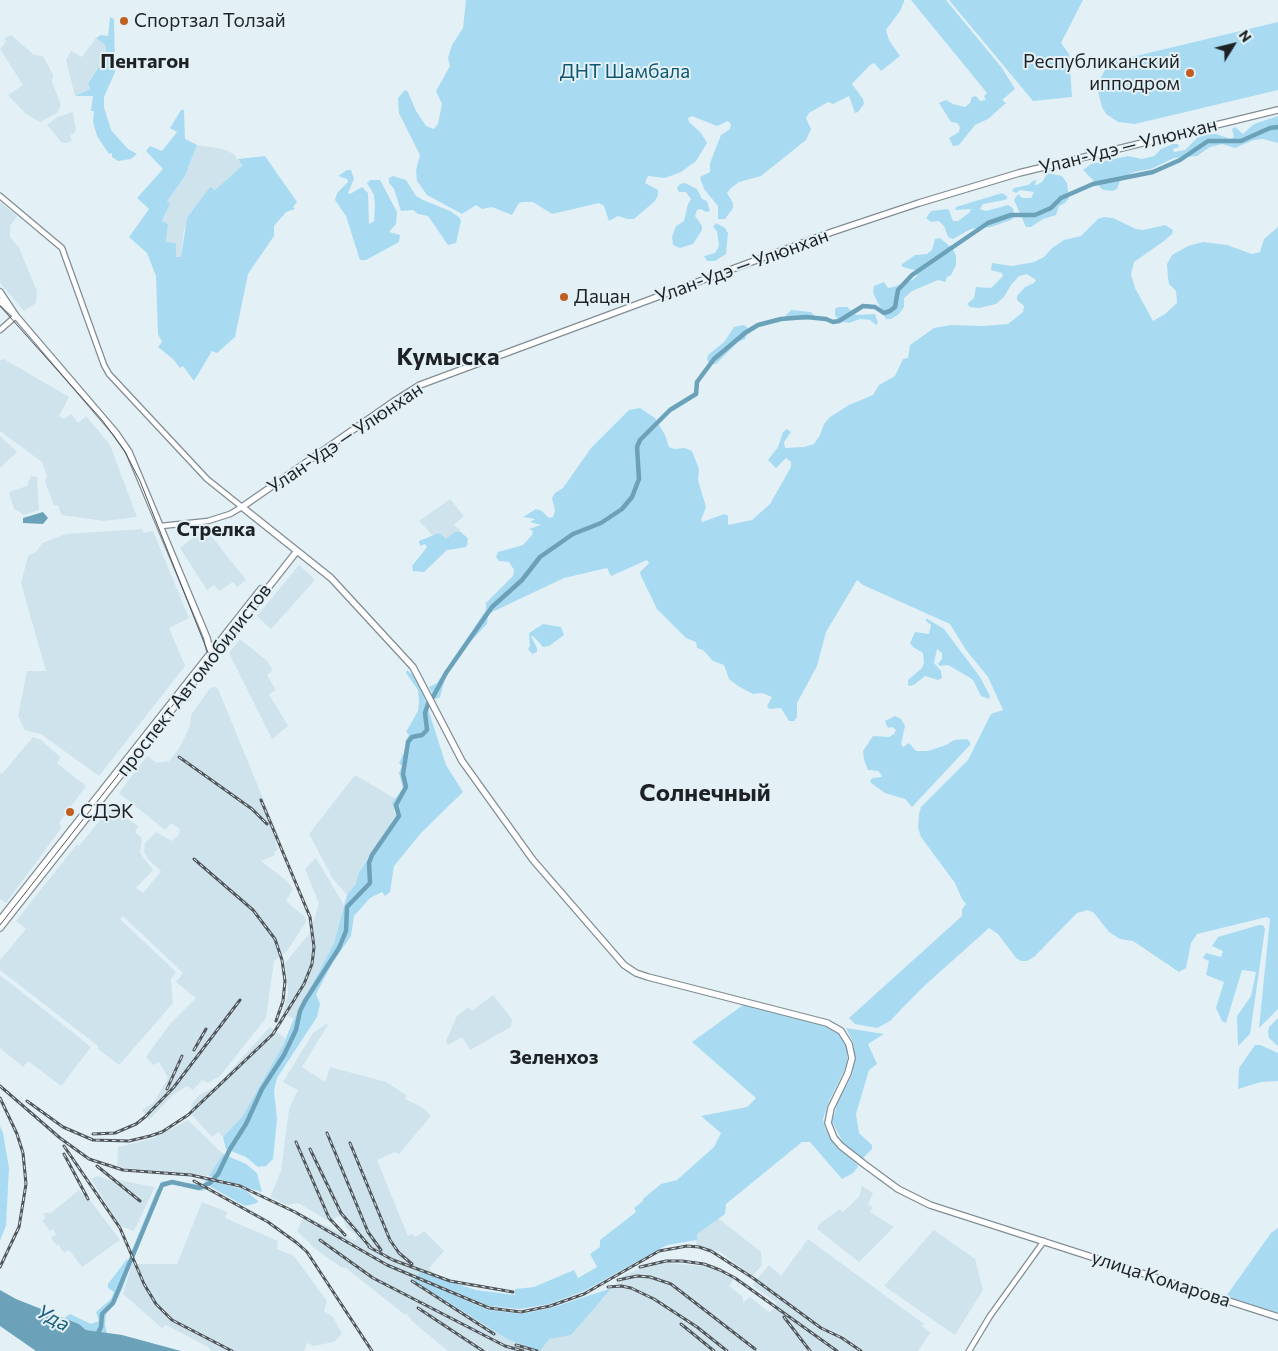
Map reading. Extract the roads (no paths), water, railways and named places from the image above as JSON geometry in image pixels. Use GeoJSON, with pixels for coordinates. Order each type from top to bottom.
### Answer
{"type":"FeatureCollection","features":[{"type":"Feature","properties":{"kind":"main road","name":"Улан-Удэ — Улюнхан"},"geometry":{"type":"LineString","coordinates":[[242,506],[393,402],[429,382],[832,232],[919,203],[1019,173],[1278,110]]}},
{"type":"Feature","properties":{"kind":"main road"},"geometry":{"type":"LineString","coordinates":[[0,196],[62,248],[109,374],[207,479],[242,506],[230,514],[208,521],[161,526]]}},
{"type":"Feature","properties":{"kind":"main road"},"geometry":{"type":"LineString","coordinates":[[0,292],[16,316]]}},
{"type":"Feature","properties":{"kind":"main road"},"geometry":{"type":"LineString","coordinates":[[0,301],[16,316],[122,440],[131,456],[207,638],[211,660]]}},
{"type":"Feature","properties":{"kind":"main road"},"geometry":{"type":"LineString","coordinates":[[0,330],[16,316]]}},
{"type":"Feature","properties":{"kind":"main road","name":"улица Комарова"},"geometry":{"type":"LineString","coordinates":[[242,506],[331,578],[413,667],[462,761],[533,860],[624,965],[636,973],[648,977],[811,1018],[837,1027],[849,1044],[852,1058],[848,1073],[829,1115],[830,1130],[842,1146],[898,1189],[916,1199],[1278,1317]]}},
{"type":"Feature","properties":{"kind":"main road","name":"проспект Автомобилистов"},"geometry":{"type":"LineString","coordinates":[[0,920],[211,652],[295,550]]}},
{"type":"Feature","properties":{"kind":"main road","name":"проспект Автомобилистов"},"geometry":{"type":"LineString","coordinates":[[0,928],[295,550]]}},
{"type":"Feature","properties":{"kind":"main road"},"geometry":{"type":"LineString","coordinates":[[969,1351],[990,1316],[1044,1242]]}},
{"type":"Feature","properties":{"kind":"water"},"geometry":{"type":"Polygon","coordinates":[[[43,512],[48,518],[43,524],[23,523],[23,518],[43,512]]]}},
{"type":"Feature","properties":{"kind":"water","name":"Уда"},"geometry":{"type":"Polygon","coordinates":[[[0,1290],[16,1299],[79,1324],[86,1330],[122,1335],[181,1351],[36,1351],[0,1326],[0,1290]]]}},
{"type":"Feature","properties":{"kind":"waterway"},"geometry":{"type":"LineString","coordinates":[[433,697],[446,673],[492,607],[522,580],[540,557],[573,534],[601,523],[622,509],[632,497],[639,479],[637,447],[640,440],[670,410],[696,394],[697,382],[714,359],[745,333],[758,325],[781,319],[806,317],[826,319],[833,322],[839,321],[863,306],[875,307],[884,313],[890,311],[895,307],[898,290],[912,275],[988,223],[1011,215],[1035,215],[1051,208],[1061,198],[1093,184],[1153,172],[1180,160],[1208,141],[1241,141],[1270,128],[1278,127]]}},
{"type":"Feature","properties":{"kind":"waterway"},"geometry":{"type":"LineString","coordinates":[[96,1337],[101,1327],[102,1314],[113,1303],[162,1185],[172,1182],[199,1188],[210,1183],[218,1174],[230,1149],[246,1124],[262,1089],[284,1055],[296,1030],[300,1011],[305,1001],[339,948],[346,931],[347,907],[370,883],[369,863],[372,855],[399,816],[396,805],[406,787],[403,774],[408,742],[412,737],[422,735],[427,730],[425,713],[429,701]]}},
{"type":"Feature","properties":{"kind":"tram line"},"geometry":{"type":"LineString","coordinates":[[0,306],[102,420],[124,450],[140,481],[209,655],[206,663],[0,925]]}},
{"type":"Feature","properties":{"kind":"railway"},"geometry":{"type":"LineString","coordinates":[[179,757],[252,809],[267,824]]}},
{"type":"Feature","properties":{"kind":"railway"},"geometry":{"type":"LineString","coordinates":[[27,1101],[63,1127],[93,1140],[129,1141],[150,1136],[162,1132],[188,1115],[273,1034],[304,984],[312,964],[314,947],[310,917],[261,800]]}},
{"type":"Feature","properties":{"kind":"railway"},"geometry":{"type":"LineString","coordinates":[[194,859],[253,910],[275,939],[282,960],[285,981],[283,1001],[276,1021]]}},
{"type":"Feature","properties":{"kind":"railway"},"geometry":{"type":"LineString","coordinates":[[93,1134],[115,1133],[136,1124],[145,1117],[174,1087],[240,1000]]}},
{"type":"Feature","properties":{"kind":"railway"},"geometry":{"type":"LineString","coordinates":[[194,1050],[206,1029]]}},
{"type":"Feature","properties":{"kind":"railway"},"geometry":{"type":"LineString","coordinates":[[167,1089],[182,1056]]}},
{"type":"Feature","properties":{"kind":"railway"},"geometry":{"type":"LineString","coordinates":[[0,1086],[60,1138],[89,1159],[123,1170],[191,1175],[240,1186],[295,1212],[387,1265],[489,1308],[521,1312],[550,1306],[584,1294],[659,1251],[687,1246],[699,1247],[711,1251],[753,1278],[821,1328],[842,1338],[861,1351]]}},
{"type":"Feature","properties":{"kind":"railway"},"geometry":{"type":"LineString","coordinates":[[0,1098],[17,1134],[23,1153],[26,1184],[19,1227],[0,1267]]}},
{"type":"Feature","properties":{"kind":"railway"},"geometry":{"type":"LineString","coordinates":[[327,1133],[368,1232],[381,1250]]}},
{"type":"Feature","properties":{"kind":"railway"},"geometry":{"type":"LineString","coordinates":[[296,1142],[329,1218],[345,1235]]}},
{"type":"Feature","properties":{"kind":"railway"},"geometry":{"type":"LineString","coordinates":[[350,1143],[390,1240],[399,1253],[412,1264]]}},
{"type":"Feature","properties":{"kind":"railway"},"geometry":{"type":"LineString","coordinates":[[64,1146],[120,1228],[144,1284],[156,1304],[172,1320],[232,1351]]}},
{"type":"Feature","properties":{"kind":"railway"},"geometry":{"type":"LineString","coordinates":[[310,1149],[341,1213],[371,1248]]}},
{"type":"Feature","properties":{"kind":"railway"},"geometry":{"type":"LineString","coordinates":[[64,1154],[88,1199]]}},
{"type":"Feature","properties":{"kind":"railway"},"geometry":{"type":"LineString","coordinates":[[97,1166],[140,1201]]}},
{"type":"Feature","properties":{"kind":"railway"},"geometry":{"type":"LineString","coordinates":[[194,1181],[268,1222],[307,1252],[372,1351]]}},
{"type":"Feature","properties":{"kind":"railway"},"geometry":{"type":"LineString","coordinates":[[320,1240],[373,1278],[505,1346],[523,1351]]}},
{"type":"Feature","properties":{"kind":"railway"},"geometry":{"type":"LineString","coordinates":[[369,1247],[393,1260],[450,1281],[513,1292]]}},
{"type":"Feature","properties":{"kind":"railway"},"geometry":{"type":"LineString","coordinates":[[640,1267],[666,1261],[682,1261],[704,1264],[720,1270],[735,1278],[837,1351]]}},
{"type":"Feature","properties":{"kind":"railway"},"geometry":{"type":"LineString","coordinates":[[618,1280],[637,1276],[650,1277],[671,1284],[755,1349]]}},
{"type":"Feature","properties":{"kind":"railway"},"geometry":{"type":"LineString","coordinates":[[412,1281],[494,1334]]}},
{"type":"Feature","properties":{"kind":"railway"},"geometry":{"type":"LineString","coordinates":[[608,1287],[621,1286],[631,1288],[654,1299],[697,1327],[727,1351]]}},
{"type":"Feature","properties":{"kind":"railway"},"geometry":{"type":"LineString","coordinates":[[418,1308],[483,1351]]}},
{"type":"Feature","properties":{"kind":"railway"},"geometry":{"type":"LineString","coordinates":[[784,1317],[810,1351]]}},
{"type":"Feature","properties":{"kind":"railway"},"geometry":{"type":"LineString","coordinates":[[681,1324],[714,1351]]}},
{"type":"Feature","properties":{"kind":"railway"},"geometry":{"type":"LineString","coordinates":[[516,1345],[537,1351]]}},
{"type":"Feature","properties":{"kind":"place","name":"Спортзал Толзай"},"geometry":{"type":"Point","coordinates":[124,21]}},
{"type":"Feature","properties":{"kind":"place","name":"Республиканский ипподром"},"geometry":{"type":"Point","coordinates":[1190,73]}},
{"type":"Feature","properties":{"kind":"place","name":"Дацан"},"geometry":{"type":"Point","coordinates":[564,297]}},
{"type":"Feature","properties":{"kind":"place","name":"СДЭК"},"geometry":{"type":"Point","coordinates":[70,812]}},
{"type":"Feature","properties":{"kind":"district","name":"Пентагон"},"geometry":{"type":"Point","coordinates":[145,61]}},
{"type":"Feature","properties":{"kind":"district","name":"Кумыска"},"geometry":{"type":"Point","coordinates":[448,357]}},
{"type":"Feature","properties":{"kind":"district","name":"Стрелка"},"geometry":{"type":"Point","coordinates":[216,529]}},
{"type":"Feature","properties":{"kind":"district","name":"Солнечный"},"geometry":{"type":"Point","coordinates":[705,793]}},
{"type":"Feature","properties":{"kind":"district","name":"Зеленхоз"},"geometry":{"type":"Point","coordinates":[554,1057]}},
{"type":"Feature","properties":{"kind":"park label","name":"ДНТ Шамбала"},"geometry":{"type":"Point","coordinates":[625,72]}}]}
